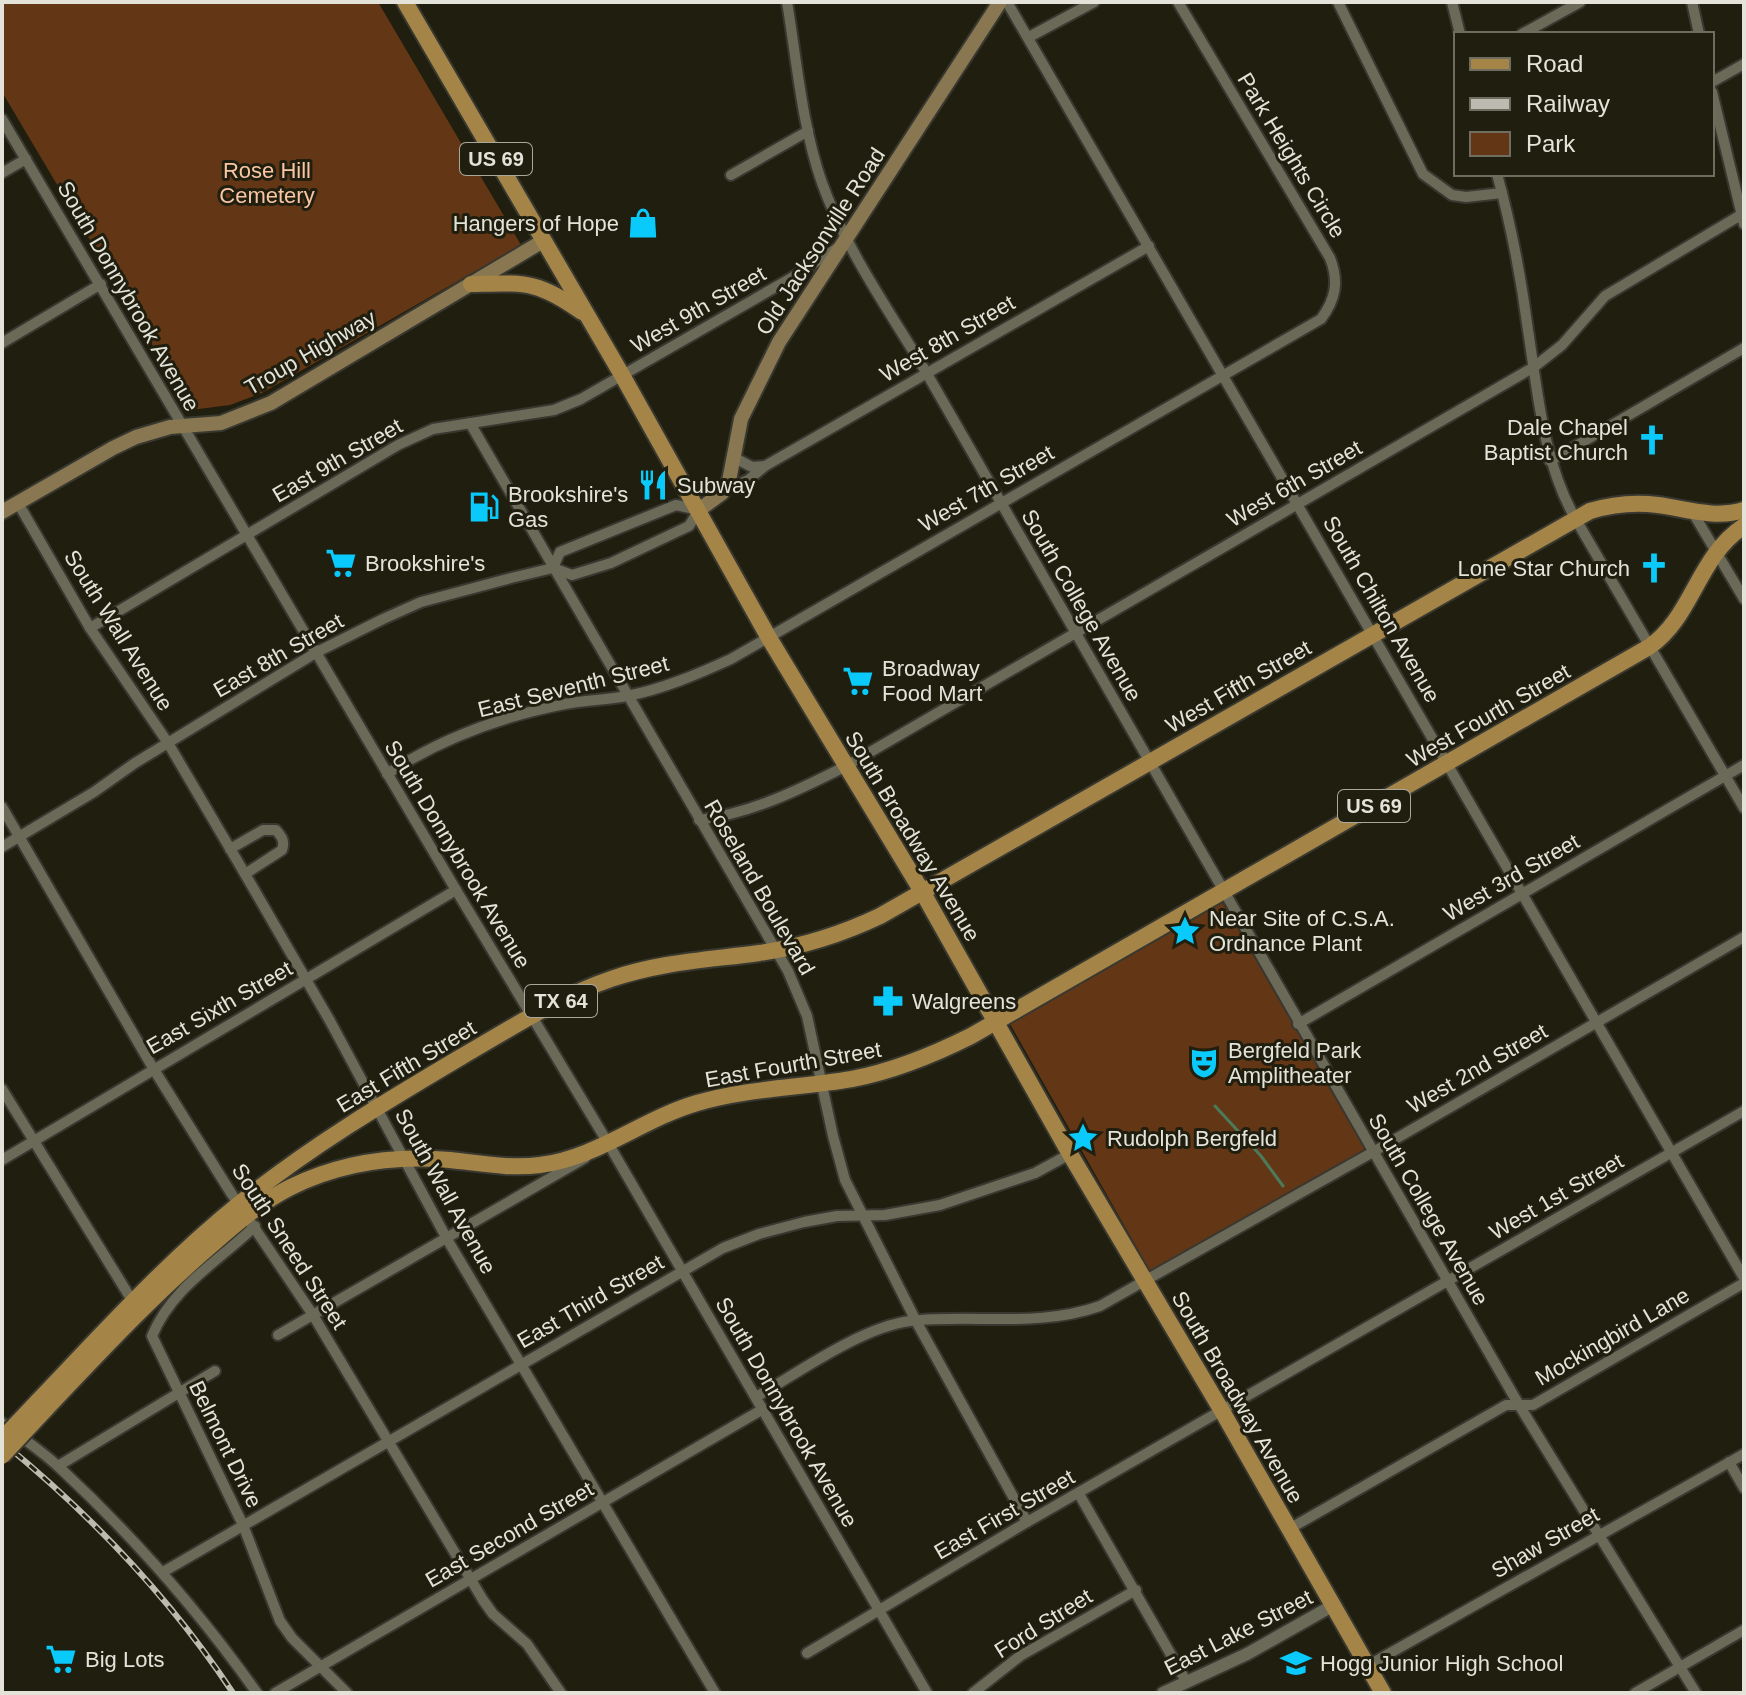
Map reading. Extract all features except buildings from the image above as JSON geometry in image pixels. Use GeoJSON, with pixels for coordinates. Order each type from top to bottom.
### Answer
{"type":"FeatureCollection","features":[{"type":"Feature","properties":{"kind":"main road","name":"South Broadway Avenue"},"geometry":{"type":"LineString","coordinates":[[405,2],[622,375],[769,638],[923,893],[1070,1154],[1383,1693]]}},
{"type":"Feature","properties":{"kind":"main road","name":"Old Jacksonville Road"},"geometry":{"type":"LineString","coordinates":[[724,490],[741,419],[779,342],[1000,2]]}},
{"type":"Feature","properties":{"kind":"main road","name":"Troup Highway"},"geometry":{"type":"LineString","coordinates":[[2,512],[136,437],[170,427],[221,423],[271,403],[543,241]]}},
{"type":"Feature","properties":{"kind":"main road"},"geometry":{"type":"LineString","coordinates":[[471,284],[519,283],[544,288],[588,317]]}},
{"type":"Feature","properties":{"kind":"main road"},"geometry":{"type":"LineString","coordinates":[[699,510],[724,490]]}},
{"type":"Feature","properties":{"kind":"main road","name":"West Fifth Street"},"geometry":{"type":"LineString","coordinates":[[923,893],[1575,518],[1600,507],[1626,503],[1656,504],[1719,514],[1744,510]]}},
{"type":"Feature","properties":{"kind":"main road","name":"US 69"},"geometry":{"type":"LineString","coordinates":[[1716,552],[1744,526]]}},
{"type":"Feature","properties":{"kind":"main road","name":"West Fourth Street"},"geometry":{"type":"LineString","coordinates":[[996,1022],[1649,647],[1673,625],[1716,552]]}},
{"type":"Feature","properties":{"kind":"main road","name":"East Fifth Street"},"geometry":{"type":"LineString","coordinates":[[2,1439],[247,1215],[377,1108],[531,1017],[591,987],[632,972],[687,960],[776,950],[820,940],[858,927],[923,893]]}},
{"type":"Feature","properties":{"kind":"main road","name":"East Fourth Street"},"geometry":{"type":"LineString","coordinates":[[404,1158],[513,1167],[554,1163],[603,1146],[699,1102],[893,1069],[953,1045],[996,1022]]}},
{"type":"Feature","properties":{"kind":"main road","name":"East Fifth Street"},"geometry":{"type":"LineString","coordinates":[[41,1406],[133,1302],[177,1258],[288,1188],[355,1165],[404,1158]]}},
{"type":"Feature","properties":{"kind":"main road","name":"TX 64"},"geometry":{"type":"LineString","coordinates":[[2,1456],[41,1406]]}},
{"type":"Feature","properties":{"kind":"street","name":"South College Avenue"},"geometry":{"type":"LineString","coordinates":[[787,2],[808,131],[822,182],[847,241],[926,372],[1519,1405],[1696,1693]]}},
{"type":"Feature","properties":{"kind":"street","name":"South Chilton Avenue"},"geometry":{"type":"LineString","coordinates":[[1007,2],[1744,1280]]}},
{"type":"Feature","properties":{"kind":"street"},"geometry":{"type":"LineString","coordinates":[[1029,37],[1094,2]]}},
{"type":"Feature","properties":{"kind":"street","name":"Park Heights Circle"},"geometry":{"type":"LineString","coordinates":[[1178,2],[1335,271],[1334,297],[1321,319],[1223,373]]}},
{"type":"Feature","properties":{"kind":"street"},"geometry":{"type":"LineString","coordinates":[[1338,2],[1423,174],[1452,195],[1466,197],[1502,193]]}},
{"type":"Feature","properties":{"kind":"street"},"geometry":{"type":"LineString","coordinates":[[1452,2],[1460,32]]}},
{"type":"Feature","properties":{"kind":"street"},"geometry":{"type":"LineString","coordinates":[[1526,32],[1580,2]]}},
{"type":"Feature","properties":{"kind":"street"},"geometry":{"type":"LineString","coordinates":[[1692,2],[1699,32]]}},
{"type":"Feature","properties":{"kind":"street"},"geometry":{"type":"LineString","coordinates":[[1714,81],[1744,64]]}},
{"type":"Feature","properties":{"kind":"street"},"geometry":{"type":"LineString","coordinates":[[1714,100],[1743,217]]}},
{"type":"Feature","properties":{"kind":"street","name":"South Donnybrook Avenue"},"geometry":{"type":"LineString","coordinates":[[2,119],[531,1017],[603,1146],[682,1271],[927,1693]]}},
{"type":"Feature","properties":{"kind":"street"},"geometry":{"type":"LineString","coordinates":[[731,175],[808,131]]}},
{"type":"Feature","properties":{"kind":"street"},"geometry":{"type":"LineString","coordinates":[[2,173],[26,159]]}},
{"type":"Feature","properties":{"kind":"street"},"geometry":{"type":"LineString","coordinates":[[1498,176],[1520,274],[1550,461],[1563,496],[1744,808]]}},
{"type":"Feature","properties":{"kind":"street","name":"West 6th Street"},"geometry":{"type":"LineString","coordinates":[[699,820],[724,817],[774,800],[846,766],[1534,367],[1562,345],[1605,296],[1743,217]]}},
{"type":"Feature","properties":{"kind":"street","name":"West 9th Street"},"geometry":{"type":"LineString","coordinates":[[622,375],[793,277],[847,241]]}},
{"type":"Feature","properties":{"kind":"street","name":"West 8th Street"},"geometry":{"type":"LineString","coordinates":[[724,490],[748,480],[765,466],[926,372],[1149,246]]}},
{"type":"Feature","properties":{"kind":"street","name":"West 9th Street"},"geometry":{"type":"LineString","coordinates":[[793,277],[808,275],[820,281]]}},
{"type":"Feature","properties":{"kind":"street"},"geometry":{"type":"LineString","coordinates":[[2,343],[101,284]]}},
{"type":"Feature","properties":{"kind":"street"},"geometry":{"type":"LineString","coordinates":[[1550,461],[1744,348]]}},
{"type":"Feature","properties":{"kind":"street","name":"West 7th Street"},"geometry":{"type":"LineString","coordinates":[[769,638],[1223,373]]}},
{"type":"Feature","properties":{"kind":"street","name":"East 9th Street"},"geometry":{"type":"LineString","coordinates":[[90,628],[398,445],[433,429],[554,410],[581,399],[622,375]]}},
{"type":"Feature","properties":{"kind":"street","name":"Roseland Boulevard"},"geometry":{"type":"LineString","coordinates":[[470,423],[776,950],[807,1016],[845,1180],[916,1321],[1027,1522]]}},
{"type":"Feature","properties":{"kind":"street"},"geometry":{"type":"LineString","coordinates":[[733,457],[752,467],[765,466]]}},
{"type":"Feature","properties":{"kind":"street","name":"South Wall Avenue"},"geometry":{"type":"LineString","coordinates":[[18,503],[90,628],[168,743],[245,874],[447,1239],[715,1693]]}},
{"type":"Feature","properties":{"kind":"street","name":"East 8th Street"},"geometry":{"type":"LineString","coordinates":[[2,847],[317,652],[421,602],[553,568],[572,575],[611,563],[689,526],[699,510],[676,505],[560,552],[553,568]]}},
{"type":"Feature","properties":{"kind":"street"},"geometry":{"type":"LineString","coordinates":[[1692,511],[1744,599]]}},
{"type":"Feature","properties":{"kind":"street","name":"East Seventh Street"},"geometry":{"type":"LineString","coordinates":[[387,774],[439,745],[509,718],[565,704],[628,696],[694,676],[769,638]]}},
{"type":"Feature","properties":{"kind":"street","name":"West 3rd Street"},"geometry":{"type":"LineString","coordinates":[[1298,1024],[1744,765]]}},
{"type":"Feature","properties":{"kind":"street","name":"South Sneed Street"},"geometry":{"type":"LineString","coordinates":[[2,807],[153,1068],[313,1315],[493,1614],[527,1644],[561,1693]]}},
{"type":"Feature","properties":{"kind":"street"},"geometry":{"type":"LineString","coordinates":[[230,849],[263,830],[276,830],[282,837],[282,850],[245,874]]}},
{"type":"Feature","properties":{"kind":"street","name":"East Sixth Street"},"geometry":{"type":"LineString","coordinates":[[2,1160],[456,890]]}},
{"type":"Feature","properties":{"kind":"street","name":"West 2nd Street"},"geometry":{"type":"LineString","coordinates":[[1146,1282],[1744,937]]}},
{"type":"Feature","properties":{"kind":"street"},"geometry":{"type":"LineString","coordinates":[[2,1089],[133,1302]]}},
{"type":"Feature","properties":{"kind":"street","name":"West 1st Street"},"geometry":{"type":"LineString","coordinates":[[1222,1411],[1744,1111]]}},
{"type":"Feature","properties":{"kind":"street","name":"East Fourth Street"},"geometry":{"type":"LineString","coordinates":[[278,1335],[572,1167],[603,1146]]}},
{"type":"Feature","properties":{"kind":"street","name":"East Third Street"},"geometry":{"type":"LineString","coordinates":[[163,1572],[723,1248],[759,1234],[837,1216],[864,1217],[940,1205],[1035,1173],[1070,1154]]}},
{"type":"Feature","properties":{"kind":"street","name":"Belmont Drive"},"geometry":{"type":"LineString","coordinates":[[247,1215],[242,1239],[224,1251],[180,1294],[152,1336],[243,1525],[280,1621],[318,1666],[347,1693]]}},
{"type":"Feature","properties":{"kind":"street","name":"Mockingbird Lane"},"geometry":{"type":"LineString","coordinates":[[1289,1529],[1506,1405],[1533,1405],[1744,1280]]}},
{"type":"Feature","properties":{"kind":"street"},"geometry":{"type":"LineString","coordinates":[[756,1397],[853,1341],[893,1325],[916,1321],[1056,1318],[1100,1306],[1146,1282]]}},
{"type":"Feature","properties":{"kind":"street"},"geometry":{"type":"LineString","coordinates":[[58,1466],[215,1371]]}},
{"type":"Feature","properties":{"kind":"street","name":"East Second Street"},"geometry":{"type":"LineString","coordinates":[[275,1693],[763,1409]]}},
{"type":"Feature","properties":{"kind":"street","name":"East First Street"},"geometry":{"type":"LineString","coordinates":[[807,1653],[1222,1411]]}},
{"type":"Feature","properties":{"kind":"street"},"geometry":{"type":"LineString","coordinates":[[2,1423],[58,1466],[163,1572],[218,1637],[257,1693]]}},
{"type":"Feature","properties":{"kind":"street","name":"Shaw Street"},"geometry":{"type":"LineString","coordinates":[[1367,1666],[1744,1454]]}},
{"type":"Feature","properties":{"kind":"street"},"geometry":{"type":"LineString","coordinates":[[1729,1462],[1744,1488]]}},
{"type":"Feature","properties":{"kind":"street"},"geometry":{"type":"LineString","coordinates":[[1079,1494],[1186,1681]]}},
{"type":"Feature","properties":{"kind":"street","name":"Ford Street"},"geometry":{"type":"LineString","coordinates":[[973,1693],[1020,1656],[1136,1590]]}},
{"type":"Feature","properties":{"kind":"street","name":"East Lake Street"},"geometry":{"type":"LineString","coordinates":[[1163,1693],[1247,1654],[1332,1606]]}},
{"type":"Feature","properties":{"kind":"street"},"geometry":{"type":"LineString","coordinates":[[1635,1693],[1744,1630]]}},
{"type":"Feature","properties":{"kind":"green space","name":"Rose Hill Cemetery"},"geometry":{"type":"Polygon","coordinates":[[[2,2],[378,2],[521,245],[262,393],[230,405],[191,410],[2,92],[2,2]]]}},
{"type":"Feature","properties":{"kind":"green space"},"geometry":{"type":"Polygon","coordinates":[[[1222,902],[1366,1149],[1150,1271],[1010,1024],[1222,902]]]}},
{"type":"Feature","properties":{"kind":"waterway"},"geometry":{"type":"LineString","coordinates":[[1215,1106],[1261,1156],[1283,1186]]}},
{"type":"Feature","properties":{"kind":"railway"},"geometry":{"type":"LineString","coordinates":[[2,1442],[66,1498],[127,1559],[183,1624],[233,1693]]}},
{"type":"Feature","properties":{"kind":"place","name":"Hangers of Hope"},"geometry":{"type":"Point","coordinates":[643,223]}},
{"type":"Feature","properties":{"kind":"place","name":"Dale Chapel Baptist Church"},"geometry":{"type":"Point","coordinates":[1652,440]}},
{"type":"Feature","properties":{"kind":"place","name":"Subway"},"geometry":{"type":"Point","coordinates":[653,485]}},
{"type":"Feature","properties":{"kind":"place","name":"Brookshire's Gas"},"geometry":{"type":"Point","coordinates":[484,507]}},
{"type":"Feature","properties":{"kind":"place","name":"Brookshire's"},"geometry":{"type":"Point","coordinates":[341,563]}},
{"type":"Feature","properties":{"kind":"place","name":"Lone Star Church"},"geometry":{"type":"Point","coordinates":[1654,568]}},
{"type":"Feature","properties":{"kind":"place","name":"Broadway Food Mart"},"geometry":{"type":"Point","coordinates":[858,681]}},
{"type":"Feature","properties":{"kind":"place","name":"Near Site of C.S.A. Ordnance Plant"},"geometry":{"type":"Point","coordinates":[1185,931]}},
{"type":"Feature","properties":{"kind":"place","name":"Walgreens"},"geometry":{"type":"Point","coordinates":[888,1001]}},
{"type":"Feature","properties":{"kind":"place","name":"Bergfeld Park Amplitheater"},"geometry":{"type":"Point","coordinates":[1204,1063]}},
{"type":"Feature","properties":{"kind":"place","name":"Rudolph Bergfeld"},"geometry":{"type":"Point","coordinates":[1083,1138]}},
{"type":"Feature","properties":{"kind":"place","name":"Big Lots"},"geometry":{"type":"Point","coordinates":[61,1659]}},
{"type":"Feature","properties":{"kind":"place","name":"Hogg Junior High School"},"geometry":{"type":"Point","coordinates":[1296,1663]}}]}
